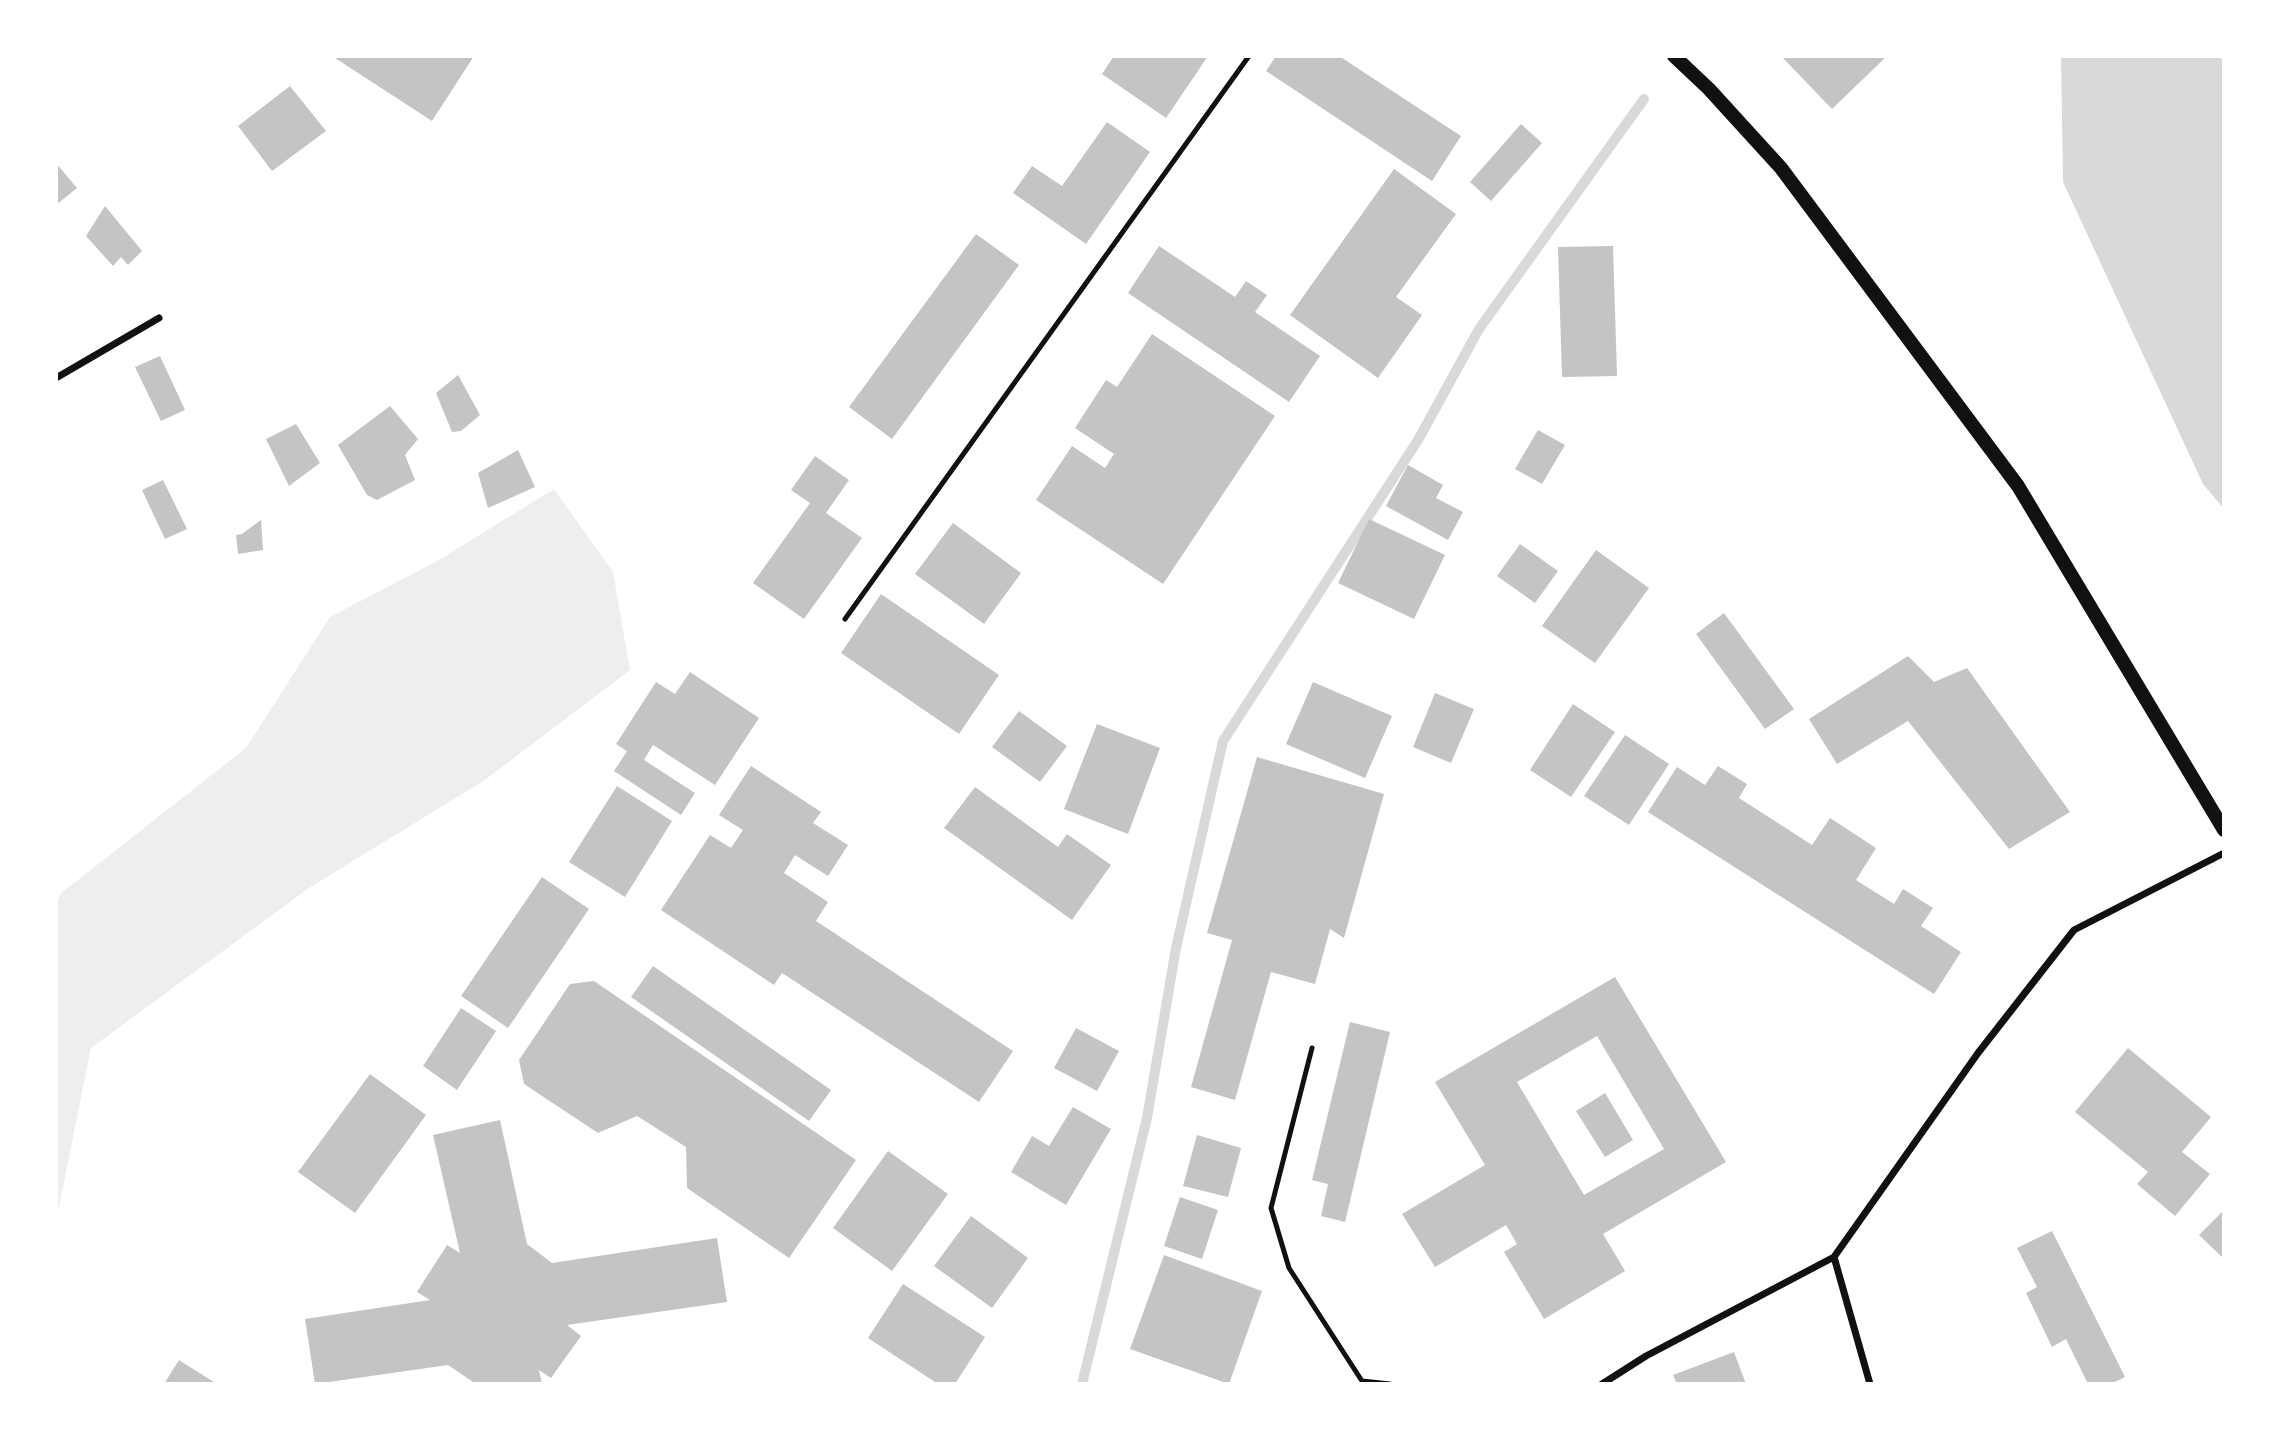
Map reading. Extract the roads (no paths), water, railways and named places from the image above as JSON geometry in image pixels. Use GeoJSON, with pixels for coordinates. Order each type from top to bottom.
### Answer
{"type":"FeatureCollection","features":[{"type":"Feature","properties":{"kind":"main road"},"geometry":{"type":"LineString","coordinates":[[1674,56],[1709,89],[1781,168],[2018,486],[2224,831]]}},
{"type":"Feature","properties":{"kind":"street"},"geometry":{"type":"LineString","coordinates":[[56,378],[159,318]]}},
{"type":"Feature","properties":{"kind":"street"},"geometry":{"type":"LineString","coordinates":[[1602,1384],[1646,1356],[1834,1257],[1978,1053],[2074,930],[2224,853]]}},
{"type":"Feature","properties":{"kind":"street"},"geometry":{"type":"LineString","coordinates":[[1834,1257],[1870,1384]]}},
{"type":"Feature","properties":{"kind":"lane"},"geometry":{"type":"LineString","coordinates":[[845,619],[1249,56]]}},
{"type":"Feature","properties":{"kind":"lane"},"geometry":{"type":"LineString","coordinates":[[1312,1048],[1272,1208],[1289,1268],[1362,1381],[1390,1384]]}},
{"type":"Feature","properties":{"kind":"waterway"},"geometry":{"type":"LineString","coordinates":[[1082,1384],[1147,1118],[1176,948],[1223,741],[1418,440],[1479,329],[1644,99]]}}]}
